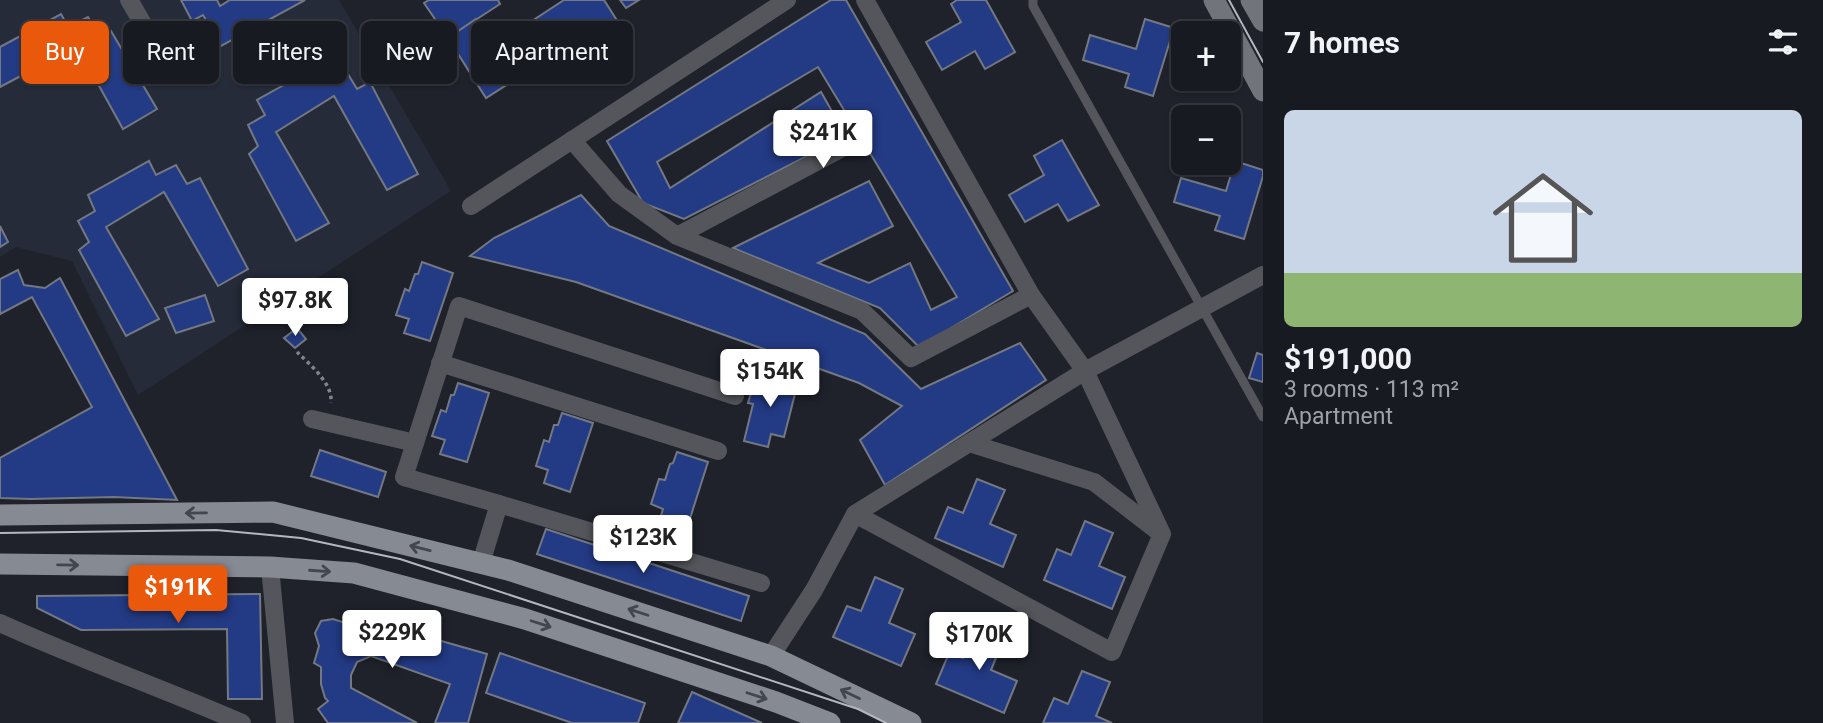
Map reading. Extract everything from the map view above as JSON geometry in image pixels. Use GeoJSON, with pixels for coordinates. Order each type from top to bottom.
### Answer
{"type":"FeatureCollection","features":[{"type":"Feature","properties":{"kind":"main road"},"geometry":{"type":"LineString","coordinates":[[1214,0],[1263,91]]}},
{"type":"Feature","properties":{"kind":"main road"},"geometry":{"type":"LineString","coordinates":[[1251,0],[1263,21]]}},
{"type":"Feature","properties":{"kind":"main road"},"geometry":{"type":"LineString","coordinates":[[0,515],[273,512],[521,574],[771,656],[911,723]]}},
{"type":"Feature","properties":{"kind":"main road"},"geometry":{"type":"LineString","coordinates":[[0,564],[270,567],[354,573],[525,619],[776,702],[830,723]]}},
{"type":"Feature","properties":{"kind":"street"},"geometry":{"type":"LineString","coordinates":[[129,0],[141,21]]}},
{"type":"Feature","properties":{"kind":"street"},"geometry":{"type":"LineString","coordinates":[[471,206],[787,0]]}},
{"type":"Feature","properties":{"kind":"street"},"geometry":{"type":"LineString","coordinates":[[855,514],[1112,652],[1162,534],[1085,371],[1031,295],[865,0]]}},
{"type":"Feature","properties":{"kind":"street"},"geometry":{"type":"LineString","coordinates":[[572,140],[619,194],[677,236],[862,311],[911,358],[1031,295]]}},
{"type":"Feature","properties":{"kind":"street"},"geometry":{"type":"LineString","coordinates":[[677,236],[844,147]]}},
{"type":"Feature","properties":{"kind":"street"},"geometry":{"type":"LineString","coordinates":[[771,656],[814,590],[855,514],[1085,371],[1263,275]]}},
{"type":"Feature","properties":{"kind":"street"},"geometry":{"type":"LineString","coordinates":[[735,396],[459,306],[404,477],[761,583]]}},
{"type":"Feature","properties":{"kind":"street"},"geometry":{"type":"LineString","coordinates":[[440,363],[718,451]]}},
{"type":"Feature","properties":{"kind":"street"},"geometry":{"type":"LineString","coordinates":[[320,421],[415,443]]}},
{"type":"Feature","properties":{"kind":"street"},"geometry":{"type":"LineString","coordinates":[[969,443],[1094,482],[1162,534]]}},
{"type":"Feature","properties":{"kind":"street"},"geometry":{"type":"LineString","coordinates":[[481,564],[499,504]]}},
{"type":"Feature","properties":{"kind":"street"},"geometry":{"type":"LineString","coordinates":[[270,567],[285,723]]}},
{"type":"Feature","properties":{"kind":"street"},"geometry":{"type":"LineString","coordinates":[[0,623],[242,723]]}},
{"type":"Feature","properties":{"kind":"lane"},"geometry":{"type":"LineString","coordinates":[[1033,0],[1033,6],[1263,417]]}},
{"type":"Feature","properties":{"kind":"path"},"geometry":{"type":"LineString","coordinates":[[297,352],[328,387],[332,399],[320,421]]}},
{"type":"Feature","properties":{"kind":"shaded area"},"geometry":{"type":"Polygon","coordinates":[[[0,0],[339,0],[361,38],[361,84],[388,84],[451,191],[138,395],[72,261],[16,247],[0,257],[0,0]]]}},
{"type":"Feature","properties":{"kind":"building"},"geometry":{"type":"Polygon","coordinates":[[[181,0],[217,0],[220,6],[230,0],[305,0],[267,21],[233,21],[233,39],[221,46],[219,21],[206,21],[203,15],[192,21],[181,0]]]}},
{"type":"Feature","properties":{"kind":"building"},"geometry":{"type":"Polygon","coordinates":[[[429,0],[498,0],[500,4],[457,32],[457,21],[436,21],[424,3],[429,0]]]}},
{"type":"Feature","properties":{"kind":"building"},"geometry":{"type":"Polygon","coordinates":[[[564,0],[604,0],[617,21],[532,21],[564,0]]]}},
{"type":"Feature","properties":{"kind":"building"},"geometry":{"type":"Polygon","coordinates":[[[620,0],[639,0],[626,8],[620,0]]]}},
{"type":"Feature","properties":{"kind":"building"},"geometry":{"type":"Polygon","coordinates":[[[831,0],[846,0],[1013,291],[919,347],[880,308],[733,248],[869,181],[893,226],[818,263],[869,283],[910,263],[931,310],[957,297],[818,67],[657,162],[670,188],[821,92],[846,136],[684,219],[643,203],[607,141],[831,0]]]}},
{"type":"Feature","properties":{"kind":"building"},"geometry":{"type":"Polygon","coordinates":[[[957,0],[986,0],[1015,52],[985,69],[975,51],[942,70],[926,42],[961,22],[951,4],[957,0]]]}},
{"type":"Feature","properties":{"kind":"building"},"geometry":{"type":"Polygon","coordinates":[[[61,14],[65,21],[48,21],[61,14]]]}},
{"type":"Feature","properties":{"kind":"building"},"geometry":{"type":"Polygon","coordinates":[[[1145,19],[1171,27],[1171,38],[1153,96],[1125,87],[1129,74],[1083,60],[1090,35],[1136,49],[1145,19]]]}},
{"type":"Feature","properties":{"kind":"building"},"geometry":{"type":"Polygon","coordinates":[[[471,22],[471,74],[457,52],[457,32],[471,22]]]}},
{"type":"Feature","properties":{"kind":"building"},"geometry":{"type":"Polygon","coordinates":[[[111,31],[123,51],[123,84],[142,84],[157,109],[123,129],[98,84],[109,84],[111,31]]]}},
{"type":"Feature","properties":{"kind":"building"},"geometry":{"type":"Polygon","coordinates":[[[21,36],[21,76],[0,87],[0,47],[21,36]]]}},
{"type":"Feature","properties":{"kind":"building"},"geometry":{"type":"Polygon","coordinates":[[[347,72],[357,89],[371,84],[418,174],[387,190],[334,96],[276,132],[329,223],[296,241],[249,154],[258,146],[248,125],[265,115],[257,100],[286,84],[347,84],[347,72]]]}},
{"type":"Feature","properties":{"kind":"building"},"geometry":{"type":"Polygon","coordinates":[[[477,84],[508,84],[486,98],[477,84]]]}},
{"type":"Feature","properties":{"kind":"building"},"geometry":{"type":"Polygon","coordinates":[[[1062,140],[1099,205],[1068,221],[1058,204],[1025,222],[1009,195],[1044,175],[1034,156],[1062,140]]]}},
{"type":"Feature","properties":{"kind":"building"},"geometry":{"type":"Polygon","coordinates":[[[149,161],[156,175],[176,165],[187,184],[200,178],[248,269],[218,286],[164,192],[106,227],[159,319],[126,336],[79,250],[89,242],[78,221],[95,211],[88,195],[149,161]]]}},
{"type":"Feature","properties":{"kind":"building"},"geometry":{"type":"Polygon","coordinates":[[[1241,163],[1263,170],[1244,239],[1215,230],[1220,216],[1174,202],[1181,178],[1226,191],[1231,175],[1241,175],[1241,163]]]}},
{"type":"Feature","properties":{"kind":"building"},"geometry":{"type":"Polygon","coordinates":[[[581,195],[609,226],[865,334],[921,389],[1020,343],[1046,380],[885,485],[860,440],[902,406],[859,383],[576,282],[470,256],[494,238],[581,195]]]}},
{"type":"Feature","properties":{"kind":"building"},"geometry":{"type":"Polygon","coordinates":[[[0,226],[8,242],[0,247],[0,226]]]}},
{"type":"Feature","properties":{"kind":"building"},"geometry":{"type":"Polygon","coordinates":[[[422,262],[453,273],[430,341],[404,333],[409,319],[396,315],[405,289],[409,291],[422,262]]]}},
{"type":"Feature","properties":{"kind":"building"},"geometry":{"type":"Polygon","coordinates":[[[18,270],[24,285],[45,288],[60,278],[177,500],[114,497],[0,498],[0,458],[92,407],[32,297],[0,314],[0,279],[18,270]]]}},
{"type":"Feature","properties":{"kind":"building"},"geometry":{"type":"Polygon","coordinates":[[[205,295],[214,321],[176,333],[165,308],[205,295]]]}},
{"type":"Feature","properties":{"kind":"building"},"geometry":{"type":"Polygon","coordinates":[[[297,328],[306,339],[295,348],[284,338],[297,328]]]}},
{"type":"Feature","properties":{"kind":"building"},"geometry":{"type":"Polygon","coordinates":[[[1257,353],[1263,355],[1263,382],[1249,378],[1257,353]]]}},
{"type":"Feature","properties":{"kind":"building"},"geometry":{"type":"Polygon","coordinates":[[[762,373],[798,382],[784,437],[771,434],[768,447],[744,441],[753,404],[748,403],[751,393],[756,394],[762,373]]]}},
{"type":"Feature","properties":{"kind":"building"},"geometry":{"type":"Polygon","coordinates":[[[458,383],[489,393],[467,462],[440,454],[445,440],[432,436],[441,410],[446,412],[458,383]]]}},
{"type":"Feature","properties":{"kind":"building"},"geometry":{"type":"Polygon","coordinates":[[[562,413],[593,423],[570,492],[544,483],[548,470],[536,466],[544,440],[549,442],[554,425],[558,425],[562,413]]]}},
{"type":"Feature","properties":{"kind":"building"},"geometry":{"type":"Polygon","coordinates":[[[320,450],[386,472],[378,497],[311,476],[320,450]]]}},
{"type":"Feature","properties":{"kind":"building"},"geometry":{"type":"Polygon","coordinates":[[[677,452],[708,462],[686,531],[659,522],[663,509],[651,504],[659,479],[665,480],[677,452]]]}},
{"type":"Feature","properties":{"kind":"building"},"geometry":{"type":"Polygon","coordinates":[[[977,479],[1005,490],[990,524],[1016,535],[1003,567],[935,538],[948,507],[963,513],[977,479]]]}},
{"type":"Feature","properties":{"kind":"building"},"geometry":{"type":"Polygon","coordinates":[[[1085,521],[1113,533],[1099,566],[1125,577],[1112,609],[1044,580],[1057,549],[1071,555],[1085,521]]]}},
{"type":"Feature","properties":{"kind":"building"},"geometry":{"type":"Polygon","coordinates":[[[546,529],[749,596],[741,621],[537,554],[546,529]]]}},
{"type":"Feature","properties":{"kind":"building"},"geometry":{"type":"Polygon","coordinates":[[[875,577],[903,589],[889,623],[915,634],[901,666],[833,637],[847,606],[861,611],[875,577]]]}},
{"type":"Feature","properties":{"kind":"building"},"geometry":{"type":"Polygon","coordinates":[[[260,594],[262,699],[228,699],[227,629],[81,630],[37,608],[37,596],[260,594]]]}},
{"type":"Feature","properties":{"kind":"building"},"geometry":{"type":"Polygon","coordinates":[[[357,617],[487,654],[468,723],[435,723],[450,684],[371,656],[357,662],[351,675],[351,688],[417,723],[328,723],[318,709],[328,701],[321,684],[321,667],[314,663],[319,646],[315,633],[321,621],[333,619],[348,624],[357,617]]]}},
{"type":"Feature","properties":{"kind":"building"},"geometry":{"type":"Polygon","coordinates":[[[977,625],[1005,636],[991,670],[1017,681],[1004,713],[936,684],[949,653],[963,658],[977,625]]]}},
{"type":"Feature","properties":{"kind":"building"},"geometry":{"type":"Polygon","coordinates":[[[500,653],[645,703],[638,723],[572,723],[486,693],[500,653]]]}},
{"type":"Feature","properties":{"kind":"building"},"geometry":{"type":"Polygon","coordinates":[[[1082,671],[1110,682],[1096,716],[1112,723],[1043,723],[1054,698],[1068,704],[1082,671]]]}},
{"type":"Feature","properties":{"kind":"building"},"geometry":{"type":"Polygon","coordinates":[[[692,692],[762,723],[678,723],[692,692]]]}},
{"type":"Feature","properties":{"kind":"tram line"},"geometry":{"type":"LineString","coordinates":[[1229,0],[1263,62]]}},
{"type":"Feature","properties":{"kind":"tram line"},"geometry":{"type":"LineString","coordinates":[[0,533],[216,530],[301,538],[400,559],[858,709],[886,723]]}}]}
